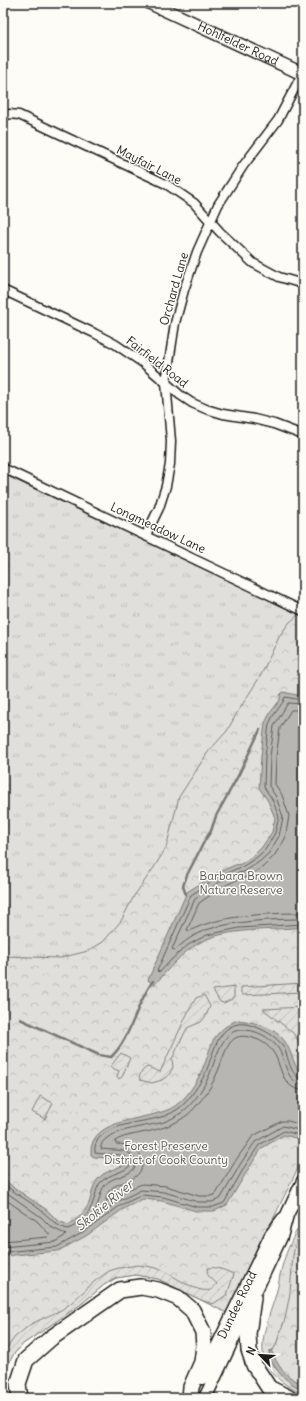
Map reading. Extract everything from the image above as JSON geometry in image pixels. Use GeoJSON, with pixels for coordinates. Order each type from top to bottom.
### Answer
{"type":"FeatureCollection","features":[{"type":"Feature","properties":{"kind":"highway"},"geometry":{"type":"LineString","coordinates":[[20,1398],[18,1384],[26,1360],[31,1355],[50,1338],[120,1290],[141,1287],[158,1290],[178,1298],[192,1310],[202,1332],[204,1346],[202,1362],[191,1387],[190,1398]]}},
{"type":"Feature","properties":{"kind":"highway"},"geometry":{"type":"LineString","coordinates":[[253,1298],[248,1334],[249,1350],[254,1365],[269,1388],[288,1398]]}},
{"type":"Feature","properties":{"kind":"main road","name":"Hohlfelder Road"},"geometry":{"type":"LineString","coordinates":[[150,3],[302,74]]}},
{"type":"Feature","properties":{"kind":"main road","name":"Dundee Road"},"geometry":{"type":"LineString","coordinates":[[205,1398],[281,1237],[287,1215],[303,1181]]}},
{"type":"Feature","properties":{"kind":"main road","name":"Dundee Road"},"geometry":{"type":"LineString","coordinates":[[193,1398],[271,1235],[287,1215]]}},
{"type":"Feature","properties":{"kind":"street","name":"Orchard Lane"},"geometry":{"type":"LineString","coordinates":[[146,536],[159,508],[166,486],[170,464],[171,441],[166,382],[175,323],[184,290],[197,252],[230,184],[278,120],[302,74]]}},
{"type":"Feature","properties":{"kind":"street","name":"Mayfair Lane"},"geometry":{"type":"LineString","coordinates":[[6,115],[19,115],[166,184],[194,203],[220,232],[253,263],[279,276],[303,284]]}},
{"type":"Feature","properties":{"kind":"street","name":"Fairfield Road"},"geometry":{"type":"LineString","coordinates":[[3,290],[115,344],[143,363],[180,395],[192,403],[222,414],[274,424],[303,435]]}},
{"type":"Feature","properties":{"kind":"street","name":"Longmeadow Lane"},"geometry":{"type":"LineString","coordinates":[[3,468],[302,609]]}},
{"type":"Feature","properties":{"kind":"green space"},"geometry":{"type":"Polygon","coordinates":[[[3,474],[299,614],[94,1052],[3,1009],[3,474]]]}},
{"type":"Feature","properties":{"kind":"green space","name":"Forest Preserve District of Cook County"},"geometry":{"type":"Polygon","coordinates":[[[299,614],[303,616],[303,1158],[227,1313],[158,1279],[136,1275],[116,1278],[104,1285],[80,1305],[23,1344],[13,1355],[7,1367],[3,1398],[3,956],[60,958],[88,951],[103,942],[121,921],[134,896],[166,848],[179,797],[208,752],[227,731],[261,675],[280,635],[289,623],[299,614]]]}},
{"type":"Feature","properties":{"kind":"green space"},"geometry":{"type":"Polygon","coordinates":[[[303,983],[302,992],[244,995],[241,993],[241,987],[303,983]]]}},
{"type":"Feature","properties":{"kind":"green space"},"geometry":{"type":"Polygon","coordinates":[[[234,987],[234,998],[224,1003],[220,1002],[213,990],[234,987]]]}},
{"type":"Feature","properties":{"kind":"green space"},"geometry":{"type":"Polygon","coordinates":[[[204,995],[210,1006],[206,1016],[201,1022],[187,1028],[172,1059],[173,1067],[169,1075],[162,1080],[152,1083],[140,1080],[141,1072],[148,1067],[160,1072],[196,998],[204,995]]]}},
{"type":"Feature","properties":{"kind":"green space"},"geometry":{"type":"Polygon","coordinates":[[[303,1007],[303,1046],[292,1032],[263,1009],[303,1007]]]}},
{"type":"Feature","properties":{"kind":"green space"},"geometry":{"type":"Polygon","coordinates":[[[121,1053],[130,1058],[122,1077],[119,1079],[117,1076],[119,1071],[110,1067],[121,1053]]]}},
{"type":"Feature","properties":{"kind":"green space"},"geometry":{"type":"Polygon","coordinates":[[[40,1096],[53,1103],[45,1119],[32,1112],[40,1096]]]}},
{"type":"Feature","properties":{"kind":"green space"},"geometry":{"type":"Polygon","coordinates":[[[303,1215],[303,1387],[281,1374],[269,1351],[273,1350],[276,1345],[285,1319],[290,1293],[293,1255],[300,1221],[303,1215]]]}},
{"type":"Feature","properties":{"kind":"green space"},"geometry":{"type":"Polygon","coordinates":[[[303,1229],[303,1287],[285,1319],[276,1345],[273,1350],[269,1352],[273,1364],[277,1370],[286,1379],[303,1390],[303,1394],[291,1388],[274,1375],[264,1357],[263,1342],[266,1325],[277,1291],[281,1270],[290,1243],[297,1230],[303,1229]]]}},
{"type":"Feature","properties":{"kind":"green space"},"geometry":{"type":"Polygon","coordinates":[[[138,1265],[162,1270],[194,1288],[201,1290],[213,1289],[213,1287],[217,1284],[208,1275],[208,1268],[218,1268],[234,1274],[227,1295],[213,1304],[201,1300],[158,1279],[136,1275],[116,1278],[104,1285],[80,1305],[23,1344],[13,1355],[7,1367],[3,1398],[3,1353],[15,1337],[31,1324],[61,1310],[71,1303],[95,1281],[109,1271],[138,1265]]]}},
{"type":"Feature","properties":{"kind":"water"},"geometry":{"type":"Polygon","coordinates":[[[283,692],[303,695],[303,927],[250,930],[222,934],[210,938],[192,947],[186,952],[154,985],[148,980],[187,892],[217,873],[241,864],[254,855],[262,847],[272,832],[275,818],[268,801],[259,788],[261,756],[265,723],[270,713],[280,700],[280,695],[283,692]]]}},
{"type":"Feature","properties":{"kind":"water","name":"Skokie River"},"geometry":{"type":"Polygon","coordinates":[[[238,1020],[259,1024],[272,1030],[283,1039],[287,1045],[300,1073],[303,1076],[303,1140],[284,1135],[262,1148],[227,1205],[214,1211],[196,1211],[162,1201],[143,1199],[123,1209],[86,1236],[58,1251],[3,1256],[3,1178],[14,1188],[47,1210],[57,1220],[68,1225],[71,1223],[80,1216],[87,1207],[97,1180],[107,1172],[127,1164],[127,1161],[120,1159],[94,1157],[91,1155],[93,1142],[100,1133],[110,1126],[165,1111],[175,1106],[191,1090],[206,1062],[211,1045],[216,1036],[226,1026],[238,1020]]]}},
{"type":"Feature","properties":{"kind":"water"},"geometry":{"type":"Polygon","coordinates":[[[269,1351],[272,1352],[279,1366],[285,1373],[298,1382],[303,1377],[303,1390],[281,1375],[273,1364],[269,1351]]]}},
{"type":"Feature","properties":{"kind":"waterway"},"geometry":{"type":"LineString","coordinates":[[186,895],[183,886],[187,875],[211,831],[216,816],[238,776],[260,730]]}},
{"type":"Feature","properties":{"kind":"waterway"},"geometry":{"type":"LineString","coordinates":[[20,1019],[99,1055],[111,1057],[124,1041],[142,1000],[153,981]]}},
{"type":"Feature","properties":{"kind":"park label","name":"Barbara Brown Nature Reserve"},"geometry":{"type":"Point","coordinates":[241,883]}}]}
